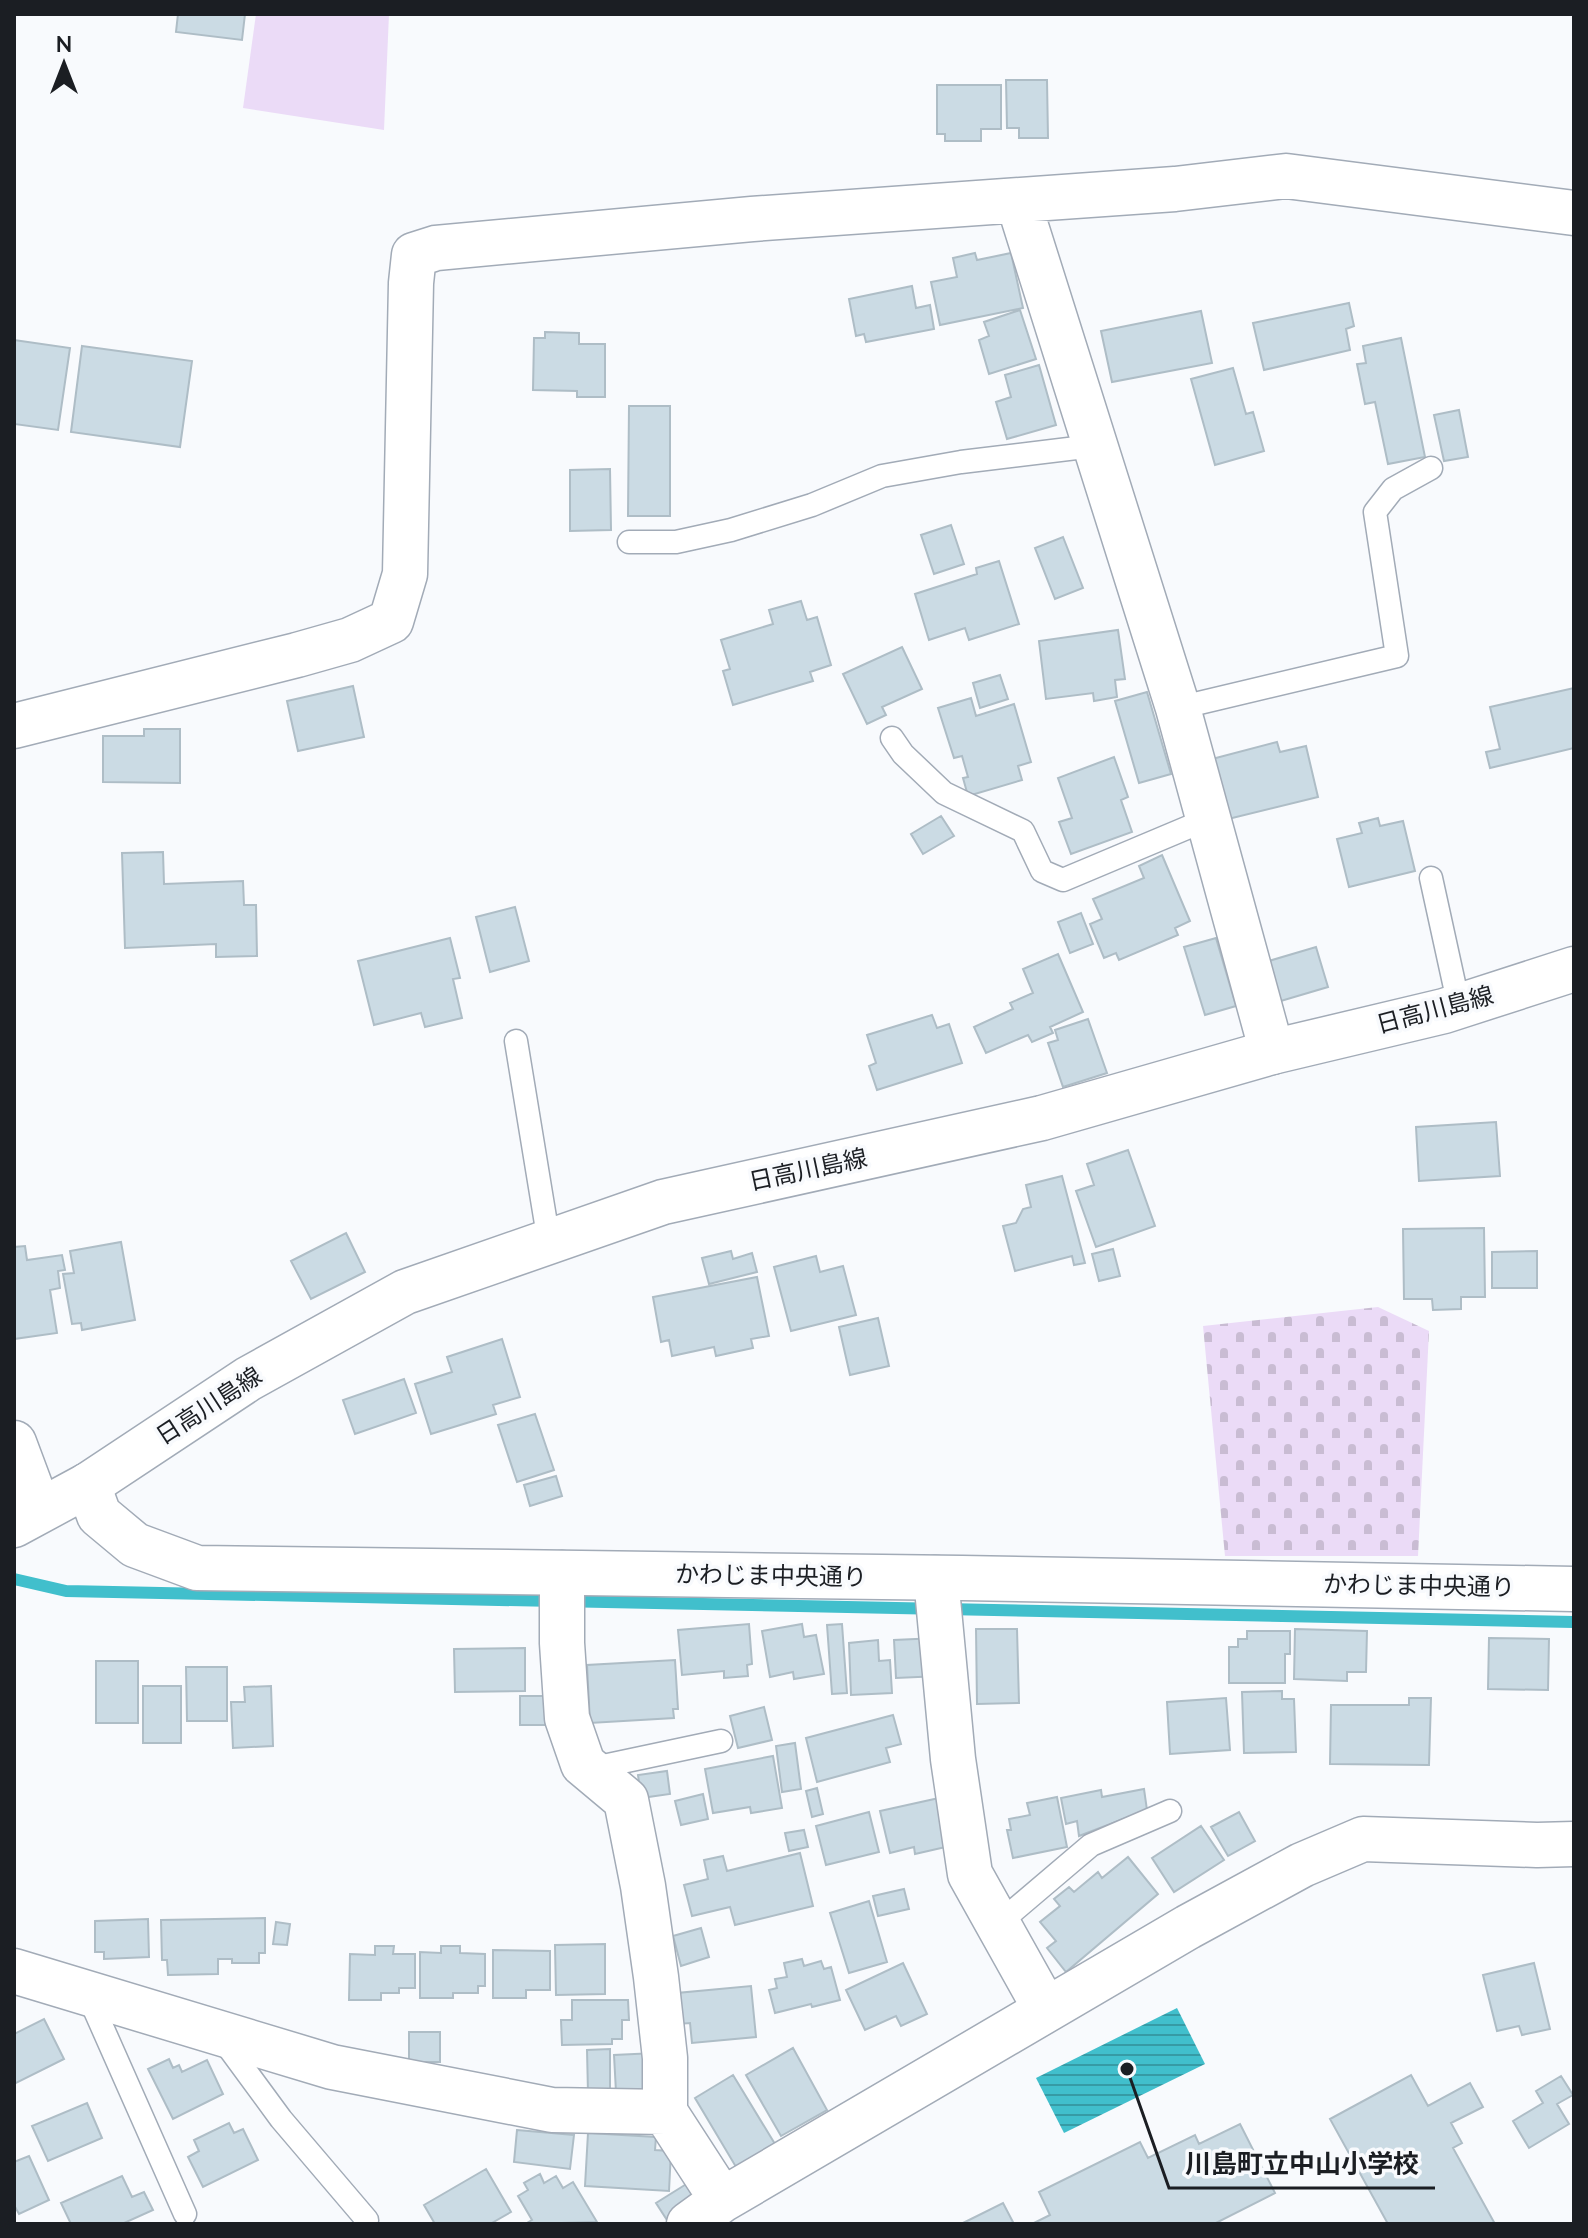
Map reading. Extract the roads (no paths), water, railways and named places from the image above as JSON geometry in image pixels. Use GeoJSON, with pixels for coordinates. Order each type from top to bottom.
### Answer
{"type":"FeatureCollection","features":[{"type":"Feature","properties":{"kind":"street"},"geometry":{"type":"LineString","coordinates":[[14,726],[297,655],[350,640],[391,621],[405,574],[414,255],[436,248],[752,219],[1175,189],[1286,176],[1574,213]]}},
{"type":"Feature","properties":{"kind":"street"},"geometry":{"type":"LineString","coordinates":[[1018,201],[1178,708],[1272,1052]]}},
{"type":"Feature","properties":{"kind":"street","name":"日高川島線"},"geometry":{"type":"LineString","coordinates":[[88,1485],[248,1379],[405,1292],[663,1202],[1042,1118],[1272,1052],[1459,1006],[1574,969]]}},
{"type":"Feature","properties":{"kind":"street"},"geometry":{"type":"LineString","coordinates":[[14,1443],[27,1517],[88,1485]]}},
{"type":"Feature","properties":{"kind":"street","name":"かわじま中央通り"},"geometry":{"type":"LineString","coordinates":[[88,1485],[99,1515],[135,1545],[197,1568],[1574,1589]]}},
{"type":"Feature","properties":{"kind":"street"},"geometry":{"type":"LineString","coordinates":[[562,1573],[562,1643],[567,1718],[583,1764],[626,1800],[656,1977],[665,2058],[665,2112],[706,2212],[1188,1927],[1289,1871],[1363,1839],[1574,1844]]}},
{"type":"Feature","properties":{"kind":"street"},"geometry":{"type":"LineString","coordinates":[[936,1578],[953,1759],[970,1874],[1046,2010]]}},
{"type":"Feature","properties":{"kind":"street"},"geometry":{"type":"LineString","coordinates":[[14,1971],[332,2067],[552,2110],[665,2112]]}},
{"type":"Feature","properties":{"kind":"lane"},"geometry":{"type":"LineString","coordinates":[[629,542],[676,542],[731,530],[812,505],[882,476],[961,462],[1093,446]]}},
{"type":"Feature","properties":{"kind":"lane"},"geometry":{"type":"LineString","coordinates":[[1178,708],[1397,656],[1375,512],[1393,489],[1431,468]]}},
{"type":"Feature","properties":{"kind":"lane"},"geometry":{"type":"LineString","coordinates":[[892,738],[903,754],[944,793],[1023,831],[1042,871],[1063,880],[1208,819]]}},
{"type":"Feature","properties":{"kind":"lane"},"geometry":{"type":"LineString","coordinates":[[1431,878],[1459,1006]]}},
{"type":"Feature","properties":{"kind":"lane"},"geometry":{"type":"LineString","coordinates":[[516,1041],[549,1242]]}},
{"type":"Feature","properties":{"kind":"lane"},"geometry":{"type":"LineString","coordinates":[[589,1769],[721,1741]]}},
{"type":"Feature","properties":{"kind":"lane"},"geometry":{"type":"LineString","coordinates":[[998,1924],[1091,1845],[1170,1811]]}},
{"type":"Feature","properties":{"kind":"lane"},"geometry":{"type":"LineString","coordinates":[[88,1995],[185,2214]]}},
{"type":"Feature","properties":{"kind":"lane"},"geometry":{"type":"LineString","coordinates":[[218,2033],[281,2119],[367,2220]]}},
{"type":"Feature","properties":{"kind":"water"},"geometry":{"type":"Polygon","coordinates":[[[1177,2008],[1205,2064],[1064,2133],[1036,2078],[1177,2008]]]}},
{"type":"Feature","properties":{"kind":"waterway"},"geometry":{"type":"LineString","coordinates":[[14,1579],[66,1591],[1574,1622]]}},
{"type":"Feature","properties":{"kind":"place","name":"川島町立中山小学校"},"geometry":{"type":"Point","coordinates":[1127,2069]}}]}
